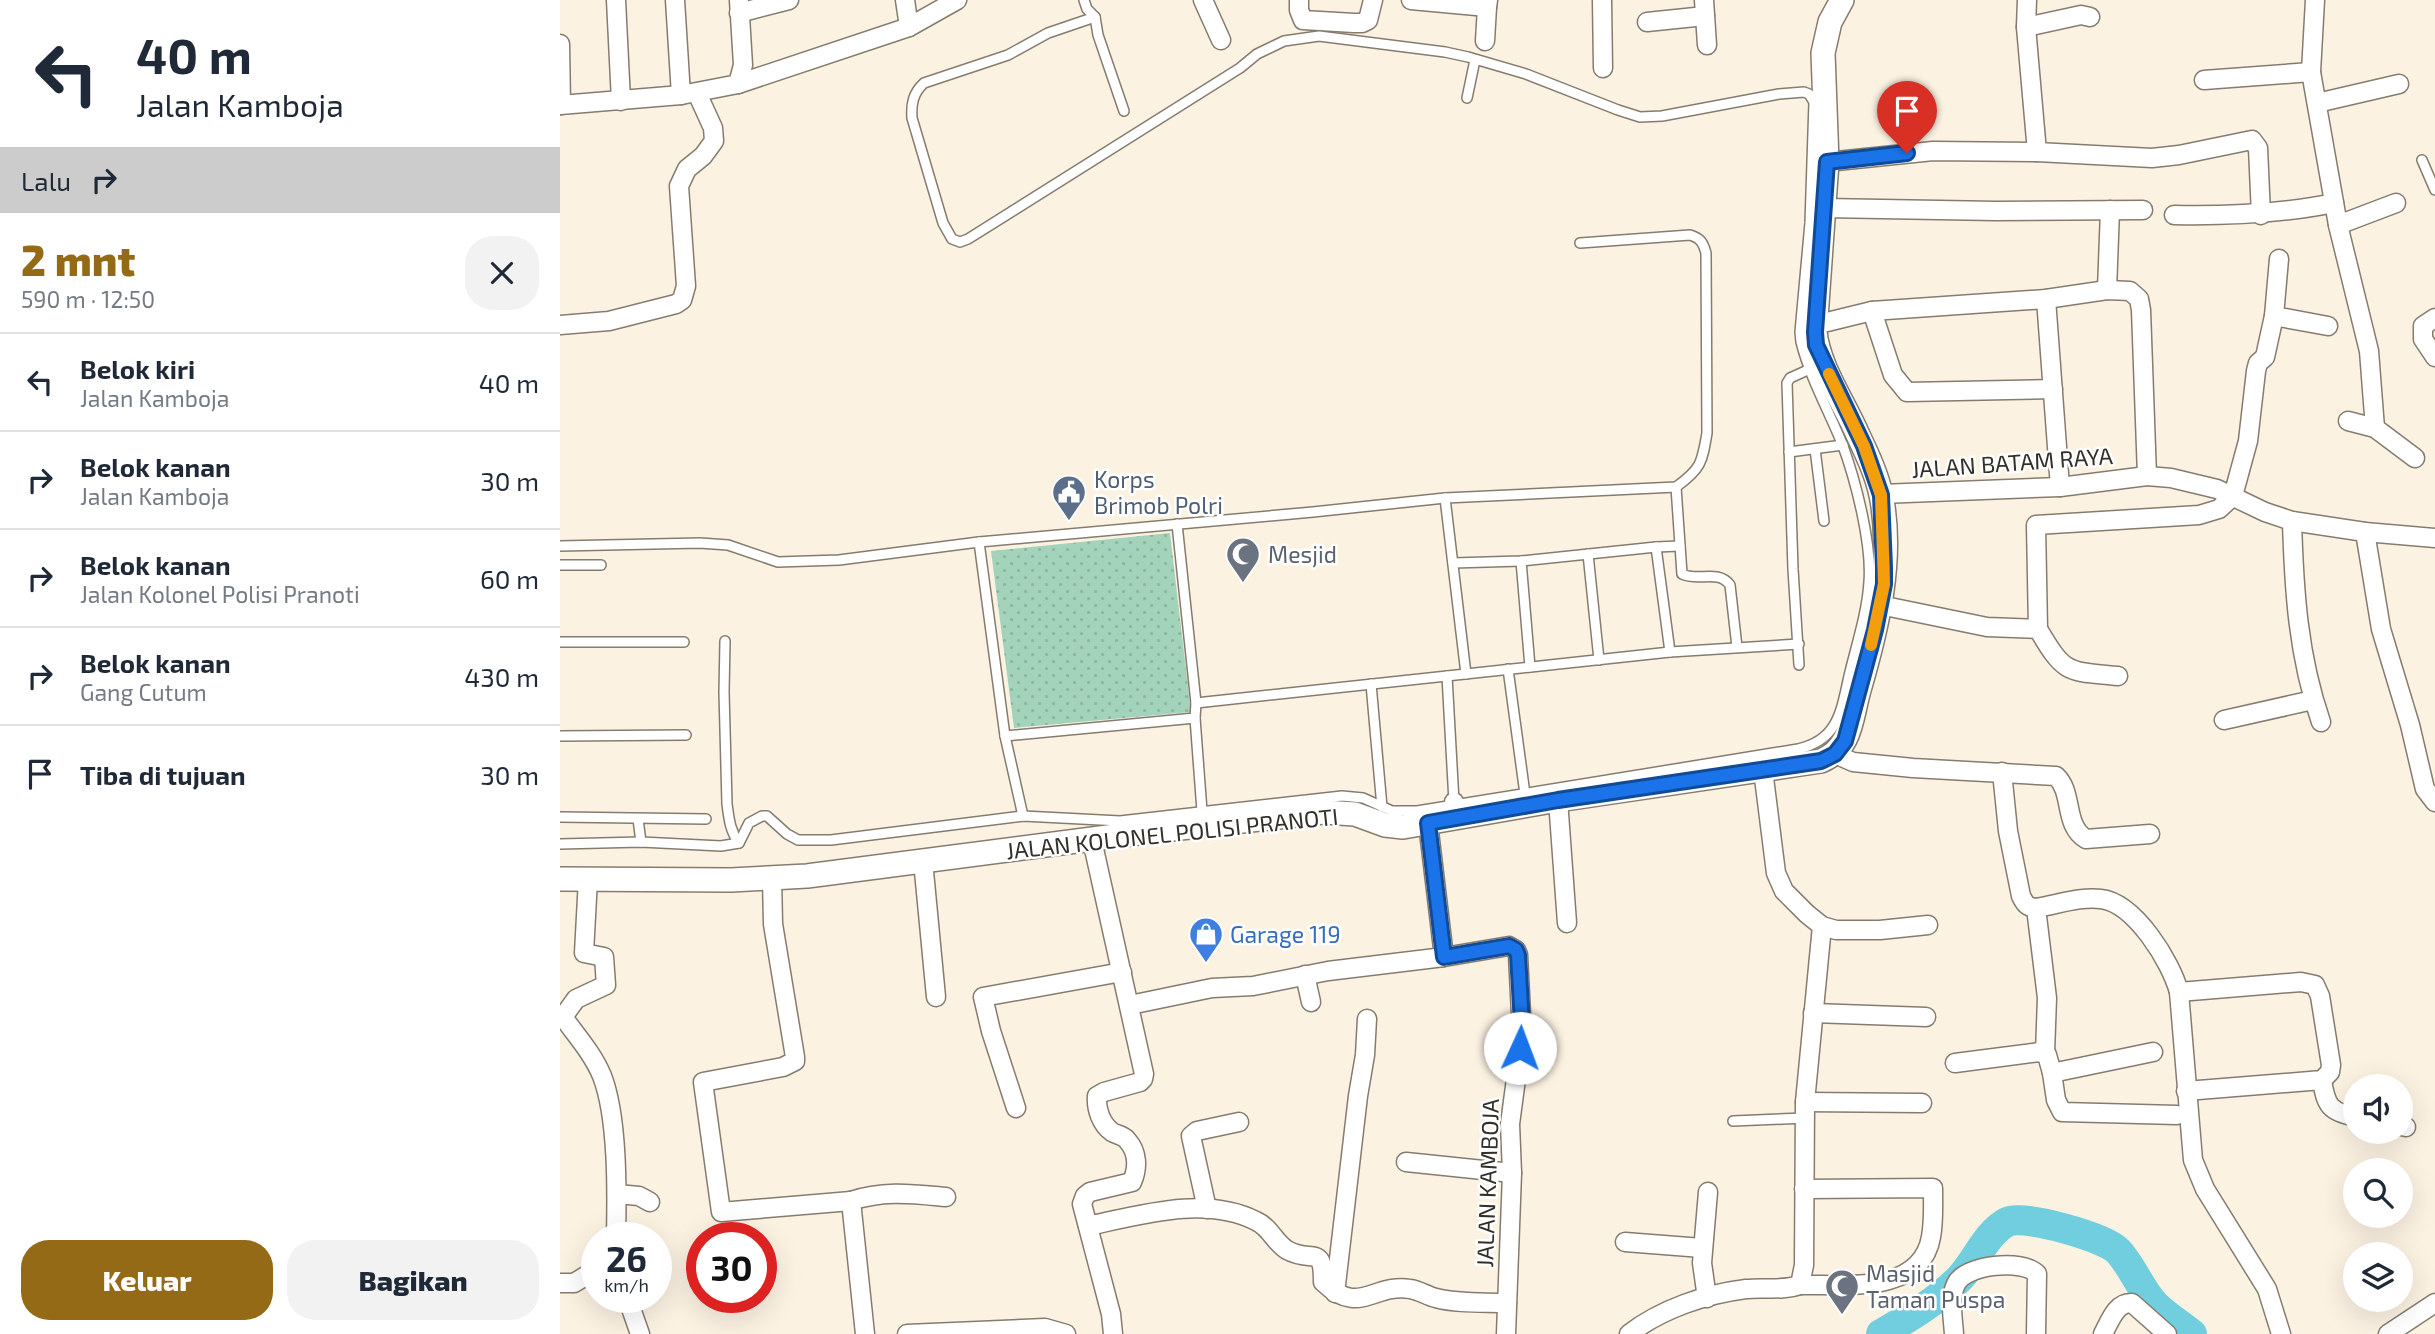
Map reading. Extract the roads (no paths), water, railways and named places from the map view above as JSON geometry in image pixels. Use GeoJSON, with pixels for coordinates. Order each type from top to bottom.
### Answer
{"type":"FeatureCollection","features":[{"type":"Feature","properties":{"kind":"street"},"geometry":{"type":"LineString","coordinates":[[617,0],[621,101]]}},
{"type":"Feature","properties":{"kind":"street"},"geometry":{"type":"LineString","coordinates":[[560,325],[609,321],[682,300],[686,286],[679,186],[687,169],[703,156],[713,141],[713,128],[689,94],[675,0]]}},
{"type":"Feature","properties":{"kind":"street"},"geometry":{"type":"LineString","coordinates":[[738,84],[743,65],[739,6],[789,0]]}},
{"type":"Feature","properties":{"kind":"street"},"geometry":{"type":"LineString","coordinates":[[905,0],[909,27]]}},
{"type":"Feature","properties":{"kind":"street"},"geometry":{"type":"LineString","coordinates":[[560,44],[560,105],[689,94],[738,84],[909,27],[957,0]]}},
{"type":"Feature","properties":{"kind":"street"},"geometry":{"type":"LineString","coordinates":[[1203,0],[1221,40]]}},
{"type":"Feature","properties":{"kind":"street"},"geometry":{"type":"LineString","coordinates":[[1298,0],[1303,20],[1362,23],[1368,20],[1373,0]]}},
{"type":"Feature","properties":{"kind":"street"},"geometry":{"type":"LineString","coordinates":[[1411,0],[1487,4],[1485,41]]}},
{"type":"Feature","properties":{"kind":"street"},"geometry":{"type":"LineString","coordinates":[[1602,0],[1603,68]]}},
{"type":"Feature","properties":{"kind":"street"},"geometry":{"type":"LineString","coordinates":[[1842,0],[1830,22],[1823,53],[1827,162],[1815,332],[1816,345],[1864,446],[1881,495],[1884,567],[1880,605],[1845,741],[1835,754],[1853,762],[1913,768],[2056,776],[2063,782],[2072,822],[2080,835],[2087,839],[2150,834]]}},
{"type":"Feature","properties":{"kind":"street"},"geometry":{"type":"LineString","coordinates":[[2027,0],[2026,27],[2037,152]]}},
{"type":"Feature","properties":{"kind":"street"},"geometry":{"type":"LineString","coordinates":[[2315,0],[2311,72],[2334,203],[2369,351],[2375,428]]}},
{"type":"Feature","properties":{"kind":"street"},"geometry":{"type":"LineString","coordinates":[[1647,22],[1704,8],[1707,45]]}},
{"type":"Feature","properties":{"kind":"street"},"geometry":{"type":"LineString","coordinates":[[2026,27],[2081,15],[2090,17]]}},
{"type":"Feature","properties":{"kind":"street"},"geometry":{"type":"LineString","coordinates":[[2204,80],[2311,72]]}},
{"type":"Feature","properties":{"kind":"street"},"geometry":{"type":"LineString","coordinates":[[2317,103],[2399,84]]}},
{"type":"Feature","properties":{"kind":"street"},"geometry":{"type":"LineString","coordinates":[[1827,162],[1933,151],[2037,152],[2152,158],[2198,152],[2252,140],[2258,148],[2261,215]]}},
{"type":"Feature","properties":{"kind":"street"},"geometry":{"type":"LineString","coordinates":[[2174,215],[2261,215],[2334,203]]}},
{"type":"Feature","properties":{"kind":"street"},"geometry":{"type":"LineString","coordinates":[[2339,225],[2396,203]]}},
{"type":"Feature","properties":{"kind":"street"},"geometry":{"type":"LineString","coordinates":[[1824,208],[2143,210]]}},
{"type":"Feature","properties":{"kind":"street"},"geometry":{"type":"LineString","coordinates":[[2107,290],[2110,209]]}},
{"type":"Feature","properties":{"kind":"street"},"geometry":{"type":"LineString","coordinates":[[2118,676],[2075,672],[2061,664],[2038,629],[2036,525],[2199,514],[2219,509],[2233,496],[2248,441],[2256,371],[2258,363],[2265,357],[2274,316],[2279,258]]}},
{"type":"Feature","properties":{"kind":"street"},"geometry":{"type":"LineString","coordinates":[[1827,323],[1872,311],[2046,299],[2107,290],[2130,291],[2139,299],[2147,476]]}},
{"type":"Feature","properties":{"kind":"street"},"geometry":{"type":"LineString","coordinates":[[2046,299],[2060,486]]}},
{"type":"Feature","properties":{"kind":"street"},"geometry":{"type":"LineString","coordinates":[[1872,311],[1893,375],[1907,392],[2053,389]]}},
{"type":"Feature","properties":{"kind":"street"},"geometry":{"type":"LineString","coordinates":[[2274,316],[2328,326]]}},
{"type":"Feature","properties":{"kind":"street"},"geometry":{"type":"LineString","coordinates":[[2435,318],[2423,327],[2423,339],[2435,357]]}},
{"type":"Feature","properties":{"kind":"street"},"geometry":{"type":"LineString","coordinates":[[2347,421],[2375,428],[2415,458]]}},
{"type":"Feature","properties":{"kind":"street","name":"JALAN BATAM RAYA"},"geometry":{"type":"LineString","coordinates":[[1881,495],[2060,486],[2147,476],[2217,489],[2265,512],[2292,521],[2365,532],[2435,538]]}},
{"type":"Feature","properties":{"kind":"street"},"geometry":{"type":"LineString","coordinates":[[2292,521],[2299,636],[2306,677],[2321,722]]}},
{"type":"Feature","properties":{"kind":"street"},"geometry":{"type":"LineString","coordinates":[[2365,532],[2381,629],[2426,789],[2435,802]]}},
{"type":"Feature","properties":{"kind":"street"},"geometry":{"type":"LineString","coordinates":[[1880,605],[1987,627],[2038,629]]}},
{"type":"Feature","properties":{"kind":"street"},"geometry":{"type":"LineString","coordinates":[[2224,720],[2313,700]]}},
{"type":"Feature","properties":{"kind":"street","name":"JALAN KOLONEL POLISI PRANOTI"},"geometry":{"type":"LineString","coordinates":[[560,879],[772,878],[837,873],[1323,812],[1356,814],[1393,827],[1821,761],[1835,754]]}},
{"type":"Feature","properties":{"kind":"street"},"geometry":{"type":"LineString","coordinates":[[1763,770],[1775,864],[1780,884],[1792,899],[1822,926],[1852,931],[1928,925]]}},
{"type":"Feature","properties":{"kind":"street"},"geometry":{"type":"LineString","coordinates":[[2002,772],[2008,831],[2021,896],[2029,907],[2090,899],[2116,904],[2139,924],[2166,960],[2179,992],[2193,1160],[2205,1189],[2267,1289],[2281,1334]]}},
{"type":"Feature","properties":{"kind":"street"},"geometry":{"type":"LineString","coordinates":[[1558,800],[1567,923]]}},
{"type":"Feature","properties":{"kind":"street"},"geometry":{"type":"LineString","coordinates":[[1129,1005],[1212,988],[1253,986],[1305,975],[1444,957],[1428,823]]}},
{"type":"Feature","properties":{"kind":"street"},"geometry":{"type":"LineString","coordinates":[[1091,840],[1144,1073],[1143,1079],[1097,1096],[1096,1104],[1101,1118],[1111,1131],[1127,1140],[1135,1154],[1137,1171],[1132,1182],[1090,1192],[1082,1204],[1111,1314],[1113,1334]]}},
{"type":"Feature","properties":{"kind":"street"},"geometry":{"type":"LineString","coordinates":[[923,861],[936,997]]}},
{"type":"Feature","properties":{"kind":"street"},"geometry":{"type":"LineString","coordinates":[[772,878],[773,924],[795,1056],[794,1061],[783,1067],[703,1082],[722,1212],[851,1201],[870,1194],[895,1192],[946,1197]]}},
{"type":"Feature","properties":{"kind":"street"},"geometry":{"type":"LineString","coordinates":[[587,879],[584,953],[604,957],[606,985],[576,999],[563,1017],[588,1051],[602,1076],[610,1113],[617,1194],[616,1222]]}},
{"type":"Feature","properties":{"kind":"street"},"geometry":{"type":"LineString","coordinates":[[2036,908],[2047,998],[2045,1053],[2052,1073],[2056,1100],[2062,1112],[2177,1115]]}},
{"type":"Feature","properties":{"kind":"street"},"geometry":{"type":"LineString","coordinates":[[1800,1285],[1804,1265],[1805,1110],[1822,926]]}},
{"type":"Feature","properties":{"kind":"street","name":"JALAN KAMBOJA"},"geometry":{"type":"LineString","coordinates":[[1444,957],[1509,946],[1516,950],[1518,955],[1522,1034],[1510,1124],[1512,1174],[1506,1334]]}},
{"type":"Feature","properties":{"kind":"street"},"geometry":{"type":"LineString","coordinates":[[1016,1108],[983,997],[1122,972]]}},
{"type":"Feature","properties":{"kind":"street"},"geometry":{"type":"LineString","coordinates":[[1305,975],[1311,1002]]}},
{"type":"Feature","properties":{"kind":"street"},"geometry":{"type":"LineString","coordinates":[[2179,992],[2301,982],[2315,985],[2320,996],[2331,1065],[2330,1072],[2322,1080],[2186,1091]]}},
{"type":"Feature","properties":{"kind":"street"},"geometry":{"type":"LineString","coordinates":[[1813,1013],[1926,1017]]}},
{"type":"Feature","properties":{"kind":"street"},"geometry":{"type":"LineString","coordinates":[[1335,1293],[1365,1055],[1367,1018]]}},
{"type":"Feature","properties":{"kind":"street"},"geometry":{"type":"LineString","coordinates":[[2052,1073],[2153,1052]]}},
{"type":"Feature","properties":{"kind":"street"},"geometry":{"type":"LineString","coordinates":[[1955,1063],[2045,1053]]}},
{"type":"Feature","properties":{"kind":"street"},"geometry":{"type":"LineString","coordinates":[[2322,1080],[2327,1103],[2334,1111],[2343,1113]]}},
{"type":"Feature","properties":{"kind":"street"},"geometry":{"type":"LineString","coordinates":[[1805,1110],[1922,1103]]}},
{"type":"Feature","properties":{"kind":"street"},"geometry":{"type":"LineString","coordinates":[[1207,1209],[1191,1136],[1197,1131],[1239,1122]]}},
{"type":"Feature","properties":{"kind":"street"},"geometry":{"type":"LineString","coordinates":[[1406,1162],[1512,1174]]}},
{"type":"Feature","properties":{"kind":"street"},"geometry":{"type":"LineString","coordinates":[[1629,1334],[1647,1321],[1707,1298],[1746,1289],[1869,1283],[1896,1279],[1910,1272],[1923,1256],[1931,1239],[1933,1188],[1804,1189]]}},
{"type":"Feature","properties":{"kind":"street"},"geometry":{"type":"LineString","coordinates":[[1707,1298],[1702,1248],[1708,1192]]}},
{"type":"Feature","properties":{"kind":"street"},"geometry":{"type":"LineString","coordinates":[[617,1194],[639,1196],[650,1202]]}},
{"type":"Feature","properties":{"kind":"street"},"geometry":{"type":"LineString","coordinates":[[851,1201],[865,1334]]}},
{"type":"Feature","properties":{"kind":"street"},"geometry":{"type":"LineString","coordinates":[[1088,1226],[1142,1214],[1183,1209],[1237,1213],[1258,1221],[1289,1251],[1320,1258],[1323,1262],[1323,1282],[1335,1293],[1348,1298],[1409,1289],[1438,1299],[1507,1303]]}},
{"type":"Feature","properties":{"kind":"street"},"geometry":{"type":"LineString","coordinates":[[1625,1242],[1702,1248]]}},
{"type":"Feature","properties":{"kind":"street"},"geometry":{"type":"LineString","coordinates":[[1954,1334],[1952,1303],[1956,1283],[1968,1271],[1990,1266],[2027,1268],[2036,1274],[2036,1334]]}},
{"type":"Feature","properties":{"kind":"street"},"geometry":{"type":"LineString","coordinates":[[560,1283],[574,1283],[581,1279]]}},
{"type":"Feature","properties":{"kind":"street"},"geometry":{"type":"LineString","coordinates":[[2103,1334],[2119,1307],[2128,1302],[2133,1303],[2167,1334]]}},
{"type":"Feature","properties":{"kind":"street"},"geometry":{"type":"LineString","coordinates":[[2388,1334],[2435,1303]]}},
{"type":"Feature","properties":{"kind":"street"},"geometry":{"type":"LineString","coordinates":[[633,1313],[640,1334]]}},
{"type":"Feature","properties":{"kind":"street"},"geometry":{"type":"LineString","coordinates":[[907,1334],[976,1329],[1003,1333],[1045,1328],[1066,1334]]}},
{"type":"Feature","properties":{"kind":"lane"},"geometry":{"type":"LineString","coordinates":[[1084,0],[1094,17],[1124,111]]}},
{"type":"Feature","properties":{"kind":"lane"},"geometry":{"type":"LineString","coordinates":[[739,843],[749,823],[762,816],[771,819],[792,838],[822,840],[960,826],[1023,816],[1120,821],[1342,796],[1363,798],[1382,807],[1403,812],[1798,749],[1827,737],[1843,703],[1869,582],[1868,558],[1858,499],[1843,445],[1810,369],[1800,332],[1812,189],[1814,102],[1810,94],[1779,94],[1662,116],[1640,117],[1527,74],[1445,52],[1319,36],[1284,41],[1257,54],[1240,68],[968,239],[960,242],[952,239],[943,223],[912,118],[911,106],[918,88],[923,83],[1008,55],[1048,33],[1094,17]]}},
{"type":"Feature","properties":{"kind":"lane"},"geometry":{"type":"LineString","coordinates":[[1467,97],[1475,60]]}},
{"type":"Feature","properties":{"kind":"lane"},"geometry":{"type":"LineString","coordinates":[[2422,160],[2435,190]]}},
{"type":"Feature","properties":{"kind":"lane"},"geometry":{"type":"LineString","coordinates":[[560,546],[700,543],[728,545],[778,562],[839,560],[979,542],[1445,498],[1676,487],[1695,474],[1707,433],[1706,253],[1703,243],[1690,235],[1580,243]]}},
{"type":"Feature","properties":{"kind":"lane"},"geometry":{"type":"LineString","coordinates":[[1799,665],[1787,383],[1790,377],[1810,369]]}},
{"type":"Feature","properties":{"kind":"lane"},"geometry":{"type":"LineString","coordinates":[[1789,452],[1843,445]]}},
{"type":"Feature","properties":{"kind":"lane"},"geometry":{"type":"LineString","coordinates":[[1815,449],[1824,521]]}},
{"type":"Feature","properties":{"kind":"lane"},"geometry":{"type":"LineString","coordinates":[[1676,487],[1682,574],[1689,577],[1726,579],[1730,585],[1737,647]]}},
{"type":"Feature","properties":{"kind":"lane"},"geometry":{"type":"LineString","coordinates":[[1445,498],[1466,674]]}},
{"type":"Feature","properties":{"kind":"lane"},"geometry":{"type":"LineString","coordinates":[[1177,524],[1196,702],[1202,811]]}},
{"type":"Feature","properties":{"kind":"lane"},"geometry":{"type":"LineString","coordinates":[[979,542],[1005,736],[1023,816]]}},
{"type":"Feature","properties":{"kind":"lane"},"geometry":{"type":"LineString","coordinates":[[1453,563],[1521,561],[1680,546]]}},
{"type":"Feature","properties":{"kind":"lane"},"geometry":{"type":"LineString","coordinates":[[1656,547],[1670,652]]}},
{"type":"Feature","properties":{"kind":"lane"},"geometry":{"type":"LineString","coordinates":[[1588,554],[1599,660]]}},
{"type":"Feature","properties":{"kind":"lane"},"geometry":{"type":"LineString","coordinates":[[1521,561],[1530,667]]}},
{"type":"Feature","properties":{"kind":"lane"},"geometry":{"type":"LineString","coordinates":[[560,565],[601,565]]}},
{"type":"Feature","properties":{"kind":"lane"},"geometry":{"type":"LineString","coordinates":[[725,641],[727,804],[733,836],[739,843]]}},
{"type":"Feature","properties":{"kind":"lane"},"geometry":{"type":"LineString","coordinates":[[560,642],[684,642]]}},
{"type":"Feature","properties":{"kind":"lane"},"geometry":{"type":"LineString","coordinates":[[1196,702],[1670,652],[1799,644]]}},
{"type":"Feature","properties":{"kind":"lane"},"geometry":{"type":"LineString","coordinates":[[1508,669],[1525,794]]}},
{"type":"Feature","properties":{"kind":"lane"},"geometry":{"type":"LineString","coordinates":[[1447,676],[1454,803]]}},
{"type":"Feature","properties":{"kind":"lane"},"geometry":{"type":"LineString","coordinates":[[1371,684],[1382,807]]}},
{"type":"Feature","properties":{"kind":"lane"},"geometry":{"type":"LineString","coordinates":[[1005,736],[1195,718]]}},
{"type":"Feature","properties":{"kind":"lane"},"geometry":{"type":"LineString","coordinates":[[560,736],[686,735]]}},
{"type":"Feature","properties":{"kind":"lane"},"geometry":{"type":"LineString","coordinates":[[560,817],[706,819]]}},
{"type":"Feature","properties":{"kind":"lane"},"geometry":{"type":"LineString","coordinates":[[638,819],[641,842]]}},
{"type":"Feature","properties":{"kind":"lane"},"geometry":{"type":"LineString","coordinates":[[560,844],[641,842],[721,846],[739,843]]}},
{"type":"Feature","properties":{"kind":"lane"},"geometry":{"type":"LineString","coordinates":[[1733,1121],[1805,1110]]}},
{"type":"Feature","properties":{"kind":"waterway"},"geometry":{"type":"LineString","coordinates":[[1881,1334],[1941,1295],[1965,1272],[1999,1227],[2016,1220],[2064,1228],[2110,1245],[2123,1257],[2155,1305],[2192,1334]]}},
{"type":"Feature","properties":{"kind":"place","name":"Korps Brimob Polri"},"geometry":{"type":"Point","coordinates":[1069,522]}},
{"type":"Feature","properties":{"kind":"place","name":"Mesjid"},"geometry":{"type":"Point","coordinates":[1243,584]}},
{"type":"Feature","properties":{"kind":"place","name":"Garage 119"},"geometry":{"type":"Point","coordinates":[1206,964]}},
{"type":"Feature","properties":{"kind":"place","name":"Masjid Taman Puspa"},"geometry":{"type":"Point","coordinates":[1842,1316]}}]}
